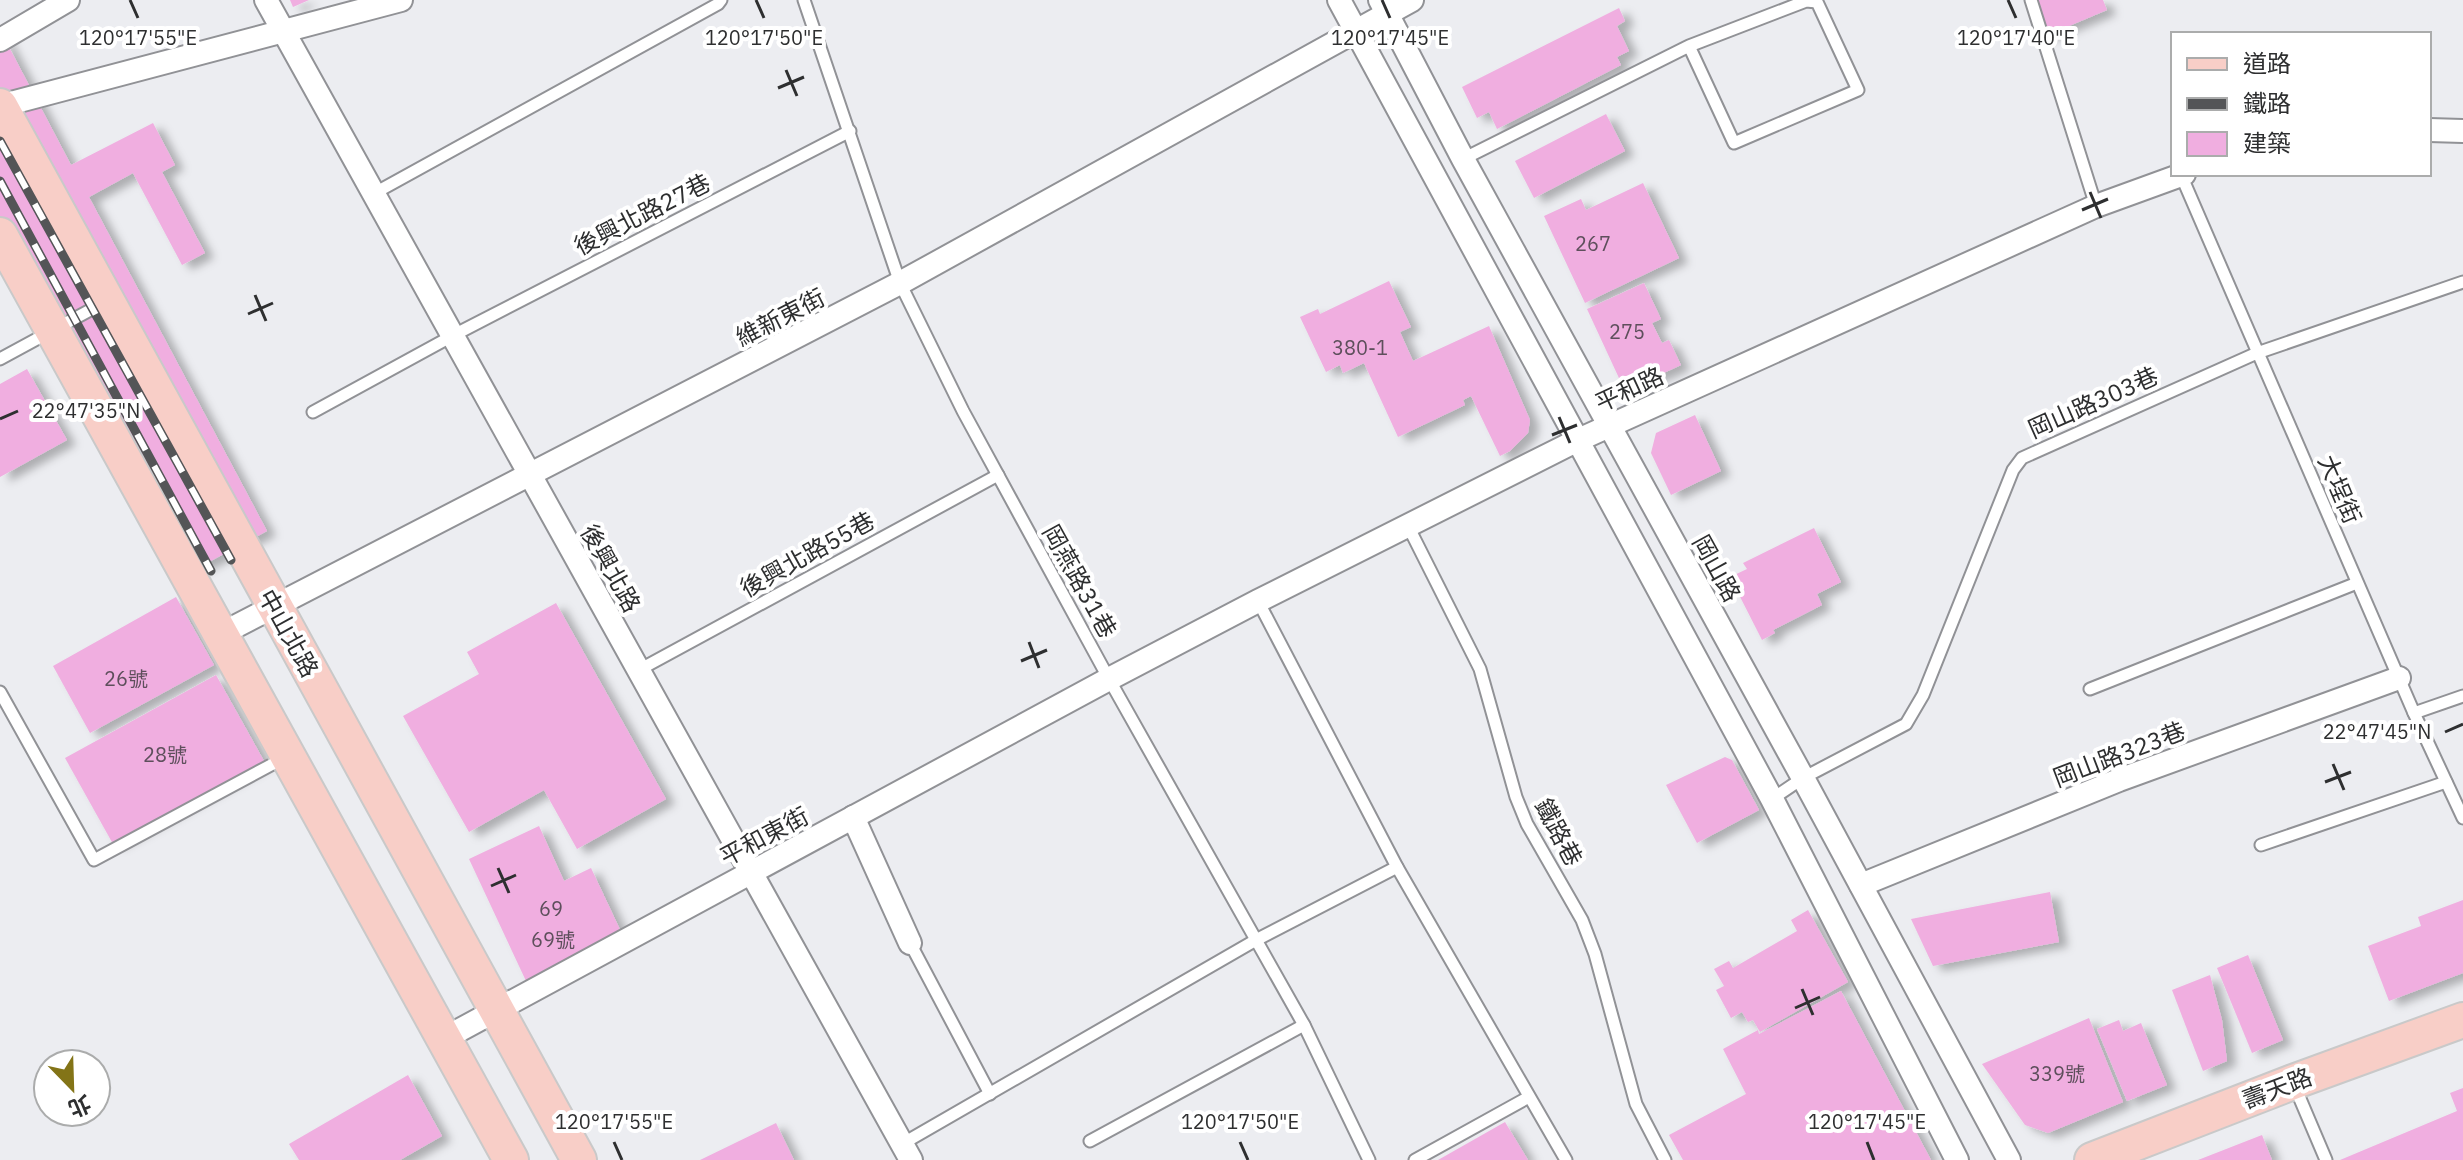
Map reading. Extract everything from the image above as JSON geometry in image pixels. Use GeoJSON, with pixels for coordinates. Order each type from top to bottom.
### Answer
{"type":"FeatureCollection","features":[{"type":"Feature","properties":{"kind":"main road","name":"中山北路"},"geometry":{"type":"LineString","coordinates":[[0,106],[579,1160]]}},
{"type":"Feature","properties":{"kind":"main road"},"geometry":{"type":"LineString","coordinates":[[0,235],[511,1160]]}},
{"type":"Feature","properties":{"kind":"main road","name":"壽天路"},"geometry":{"type":"LineString","coordinates":[[2092,1160],[2463,1020]]}},
{"type":"Feature","properties":{"kind":"street"},"geometry":{"type":"LineString","coordinates":[[0,40],[68,0]]}},
{"type":"Feature","properties":{"kind":"street","name":"後興北路"},"geometry":{"type":"LineString","coordinates":[[266,0],[907,1152]]}},
{"type":"Feature","properties":{"kind":"street"},"geometry":{"type":"LineString","coordinates":[[0,106],[401,0]]}},
{"type":"Feature","properties":{"kind":"street"},"geometry":{"type":"LineString","coordinates":[[1339,0],[1772,799],[1957,1160]]}},
{"type":"Feature","properties":{"kind":"street","name":"維新東街"},"geometry":{"type":"LineString","coordinates":[[221,634],[900,283],[1356,32],[1383,7],[1412,0]]}},
{"type":"Feature","properties":{"kind":"street","name":"岡山路"},"geometry":{"type":"LineString","coordinates":[[1383,7],[2009,1160]]}},
{"type":"Feature","properties":{"kind":"street"},"geometry":{"type":"LineString","coordinates":[[2431,130],[2463,131]]}},
{"type":"Feature","properties":{"kind":"street","name":"平和路"},"geometry":{"type":"LineString","coordinates":[[1109,679],[1576,441],[2096,206],[2177,176]]}},
{"type":"Feature","properties":{"kind":"street","name":"岡山路323巷"},"geometry":{"type":"LineString","coordinates":[[1861,885],[2119,780],[2399,678]]}},
{"type":"Feature","properties":{"kind":"street","name":"平和東街"},"geometry":{"type":"LineString","coordinates":[[445,1038],[1109,679]]}},
{"type":"Feature","properties":{"kind":"street"},"geometry":{"type":"LineString","coordinates":[[853,817],[910,943]]}},
{"type":"Feature","properties":{"kind":"lane"},"geometry":{"type":"LineString","coordinates":[[373,194],[721,0]]}},
{"type":"Feature","properties":{"kind":"lane","name":"岡燕路31巷"},"geometry":{"type":"LineString","coordinates":[[804,0],[900,283],[963,411],[1109,679],[1304,1025],[1369,1160]]}},
{"type":"Feature","properties":{"kind":"lane"},"geometry":{"type":"LineString","coordinates":[[2031,0],[2096,206]]}},
{"type":"Feature","properties":{"kind":"lane"},"geometry":{"type":"LineString","coordinates":[[1463,159],[1689,46],[1806,1],[1817,2],[1858,90],[1734,143],[1689,46]]}},
{"type":"Feature","properties":{"kind":"lane","name":"後興北路27巷"},"geometry":{"type":"LineString","coordinates":[[313,412],[454,335],[850,131]]}},
{"type":"Feature","properties":{"kind":"lane","name":"大埕街"},"geometry":{"type":"LineString","coordinates":[[2183,176],[2357,583],[2463,818]]}},
{"type":"Feature","properties":{"kind":"lane","name":"岡山路303巷"},"geometry":{"type":"LineString","coordinates":[[1772,799],[1803,778],[1906,724],[1923,695],[2013,470],[2022,458],[2257,353],[2463,282]]}},
{"type":"Feature","properties":{"kind":"lane"},"geometry":{"type":"LineString","coordinates":[[0,359],[106,301]]}},
{"type":"Feature","properties":{"kind":"lane","name":"後興北路55巷"},"geometry":{"type":"LineString","coordinates":[[637,671],[998,475]]}},
{"type":"Feature","properties":{"kind":"lane","name":"鐵路巷"},"geometry":{"type":"LineString","coordinates":[[1408,526],[1480,669],[1516,797],[1527,824],[1582,920],[1595,954],[1636,1104],[1665,1160]]}},
{"type":"Feature","properties":{"kind":"lane"},"geometry":{"type":"LineString","coordinates":[[2090,689],[2357,583]]}},
{"type":"Feature","properties":{"kind":"lane"},"geometry":{"type":"LineString","coordinates":[[1258,601],[1397,867],[1566,1160]]}},
{"type":"Feature","properties":{"kind":"lane"},"geometry":{"type":"LineString","coordinates":[[0,692],[94,860],[288,756]]}},
{"type":"Feature","properties":{"kind":"lane"},"geometry":{"type":"LineString","coordinates":[[2414,713],[2463,696]]}},
{"type":"Feature","properties":{"kind":"lane"},"geometry":{"type":"LineString","coordinates":[[2261,845],[2446,782]]}},
{"type":"Feature","properties":{"kind":"lane"},"geometry":{"type":"LineString","coordinates":[[907,1152],[990,1094],[1256,940],[1397,867]]}},
{"type":"Feature","properties":{"kind":"lane"},"geometry":{"type":"LineString","coordinates":[[910,943],[990,1094]]}},
{"type":"Feature","properties":{"kind":"lane"},"geometry":{"type":"LineString","coordinates":[[1090,1141],[1304,1025]]}},
{"type":"Feature","properties":{"kind":"lane"},"geometry":{"type":"LineString","coordinates":[[2293,1082],[2326,1160]]}},
{"type":"Feature","properties":{"kind":"lane"},"geometry":{"type":"LineString","coordinates":[[1415,1160],[1529,1097]]}},
{"type":"Feature","properties":{"kind":"building"},"geometry":{"type":"Polygon","coordinates":[[[290,0],[309,0],[293,7],[290,0]]]}},
{"type":"Feature","properties":{"kind":"building"},"geometry":{"type":"Polygon","coordinates":[[[2031,0],[2103,0],[2107,10],[2043,37],[2031,0]]]}},
{"type":"Feature","properties":{"kind":"building"},"geometry":{"type":"Polygon","coordinates":[[[1619,8],[1625,21],[1617,26],[1629,51],[1617,57],[1621,65],[1497,129],[1489,112],[1477,118],[1462,87],[1619,8]]]}},
{"type":"Feature","properties":{"kind":"building"},"geometry":{"type":"Polygon","coordinates":[[[0,30],[71,165],[153,123],[175,165],[162,172],[205,253],[182,265],[133,173],[89,197],[267,531],[175,580],[0,251],[0,30]]]}},
{"type":"Feature","properties":{"kind":"building"},"geometry":{"type":"Polygon","coordinates":[[[1606,114],[1625,151],[1534,198],[1515,161],[1606,114]]]}},
{"type":"Feature","properties":{"kind":"building"},"geometry":{"type":"Polygon","coordinates":[[[1643,183],[1679,258],[1585,303],[1544,216],[1581,199],[1586,210],[1643,183]]]}},
{"type":"Feature","properties":{"kind":"building"},"geometry":{"type":"Polygon","coordinates":[[[1389,281],[1411,327],[1400,332],[1413,361],[1489,326],[1530,420],[1528,433],[1510,451],[1500,456],[1471,396],[1463,400],[1465,405],[1398,437],[1364,363],[1343,373],[1340,365],[1326,372],[1300,317],[1318,309],[1320,314],[1389,281]]]}},
{"type":"Feature","properties":{"kind":"building"},"geometry":{"type":"Polygon","coordinates":[[[1644,283],[1661,319],[1652,323],[1662,343],[1669,340],[1681,365],[1625,391],[1587,309],[1644,283]]]}},
{"type":"Feature","properties":{"kind":"building"},"geometry":{"type":"Polygon","coordinates":[[[27,369],[67,440],[0,477],[0,384],[27,369]]]}},
{"type":"Feature","properties":{"kind":"building"},"geometry":{"type":"Polygon","coordinates":[[[1695,415],[1721,471],[1671,495],[1651,453],[1656,433],[1695,415]]]}},
{"type":"Feature","properties":{"kind":"building"},"geometry":{"type":"Polygon","coordinates":[[[1814,528],[1841,582],[1817,594],[1822,605],[1773,630],[1775,633],[1762,640],[1730,577],[1747,569],[1743,563],[1814,528]]]}},
{"type":"Feature","properties":{"kind":"building"},"geometry":{"type":"Polygon","coordinates":[[[176,597],[214,665],[90,733],[53,666],[176,597]]]}},
{"type":"Feature","properties":{"kind":"building"},"geometry":{"type":"Polygon","coordinates":[[[556,603],[666,799],[577,849],[544,790],[469,832],[403,716],[479,674],[467,652],[556,603]]]}},
{"type":"Feature","properties":{"kind":"building"},"geometry":{"type":"Polygon","coordinates":[[[216,675],[264,761],[113,844],[65,758],[216,675]]]}},
{"type":"Feature","properties":{"kind":"building"},"geometry":{"type":"Polygon","coordinates":[[[1725,757],[1732,760],[1759,810],[1697,843],[1666,785],[1725,757]]]}},
{"type":"Feature","properties":{"kind":"building"},"geometry":{"type":"Polygon","coordinates":[[[539,826],[564,881],[591,868],[623,936],[526,981],[469,859],[539,826]]]}},
{"type":"Feature","properties":{"kind":"building"},"geometry":{"type":"Polygon","coordinates":[[[2050,892],[2059,942],[1933,966],[1911,919],[2050,892]]]}},
{"type":"Feature","properties":{"kind":"building"},"geometry":{"type":"Polygon","coordinates":[[[2463,900],[2463,973],[2389,1001],[2368,946],[2421,926],[2418,917],[2463,900]]]}},
{"type":"Feature","properties":{"kind":"building"},"geometry":{"type":"Polygon","coordinates":[[[1808,910],[1848,982],[1760,1032],[1753,1020],[1748,1022],[1742,1012],[1731,1018],[1716,990],[1724,986],[1714,969],[1729,961],[1733,968],[1797,931],[1791,920],[1808,910]]]}},
{"type":"Feature","properties":{"kind":"building"},"geometry":{"type":"Polygon","coordinates":[[[2248,955],[2283,1040],[2252,1053],[2217,968],[2248,955]]]}},
{"type":"Feature","properties":{"kind":"building"},"geometry":{"type":"Polygon","coordinates":[[[2210,975],[2222,1020],[2227,1061],[2203,1071],[2172,990],[2210,975]]]}},
{"type":"Feature","properties":{"kind":"building"},"geometry":{"type":"Polygon","coordinates":[[[1841,991],[1931,1160],[1683,1160],[1669,1135],[1746,1094],[1723,1049],[1758,1030],[1759,1034],[1841,991]]]}},
{"type":"Feature","properties":{"kind":"building"},"geometry":{"type":"Polygon","coordinates":[[[2089,1018],[2123,1102],[2048,1133],[2025,1125],[1982,1064],[2089,1018]]]}},
{"type":"Feature","properties":{"kind":"building"},"geometry":{"type":"Polygon","coordinates":[[[2119,1020],[2123,1031],[2141,1023],[2167,1085],[2127,1101],[2097,1029],[2119,1020]]]}},
{"type":"Feature","properties":{"kind":"building"},"geometry":{"type":"Polygon","coordinates":[[[408,1075],[442,1136],[400,1160],[299,1160],[289,1144],[408,1075]]]}},
{"type":"Feature","properties":{"kind":"building"},"geometry":{"type":"Polygon","coordinates":[[[2463,1088],[2463,1160],[2340,1160],[2457,1111],[2450,1093],[2463,1088]]]}},
{"type":"Feature","properties":{"kind":"building"},"geometry":{"type":"Polygon","coordinates":[[[1505,1122],[1528,1160],[1438,1160],[1505,1122]]]}},
{"type":"Feature","properties":{"kind":"building"},"geometry":{"type":"Polygon","coordinates":[[[776,1123],[794,1160],[700,1160],[776,1123]]]}},
{"type":"Feature","properties":{"kind":"building"},"geometry":{"type":"Polygon","coordinates":[[[2262,1135],[2272,1160],[2198,1160],[2262,1135]]]}},
{"type":"Feature","properties":{"kind":"railway"},"geometry":{"type":"LineString","coordinates":[[0,141],[231,560]]}},
{"type":"Feature","properties":{"kind":"railway"},"geometry":{"type":"LineString","coordinates":[[0,181],[211,571]]}}]}
